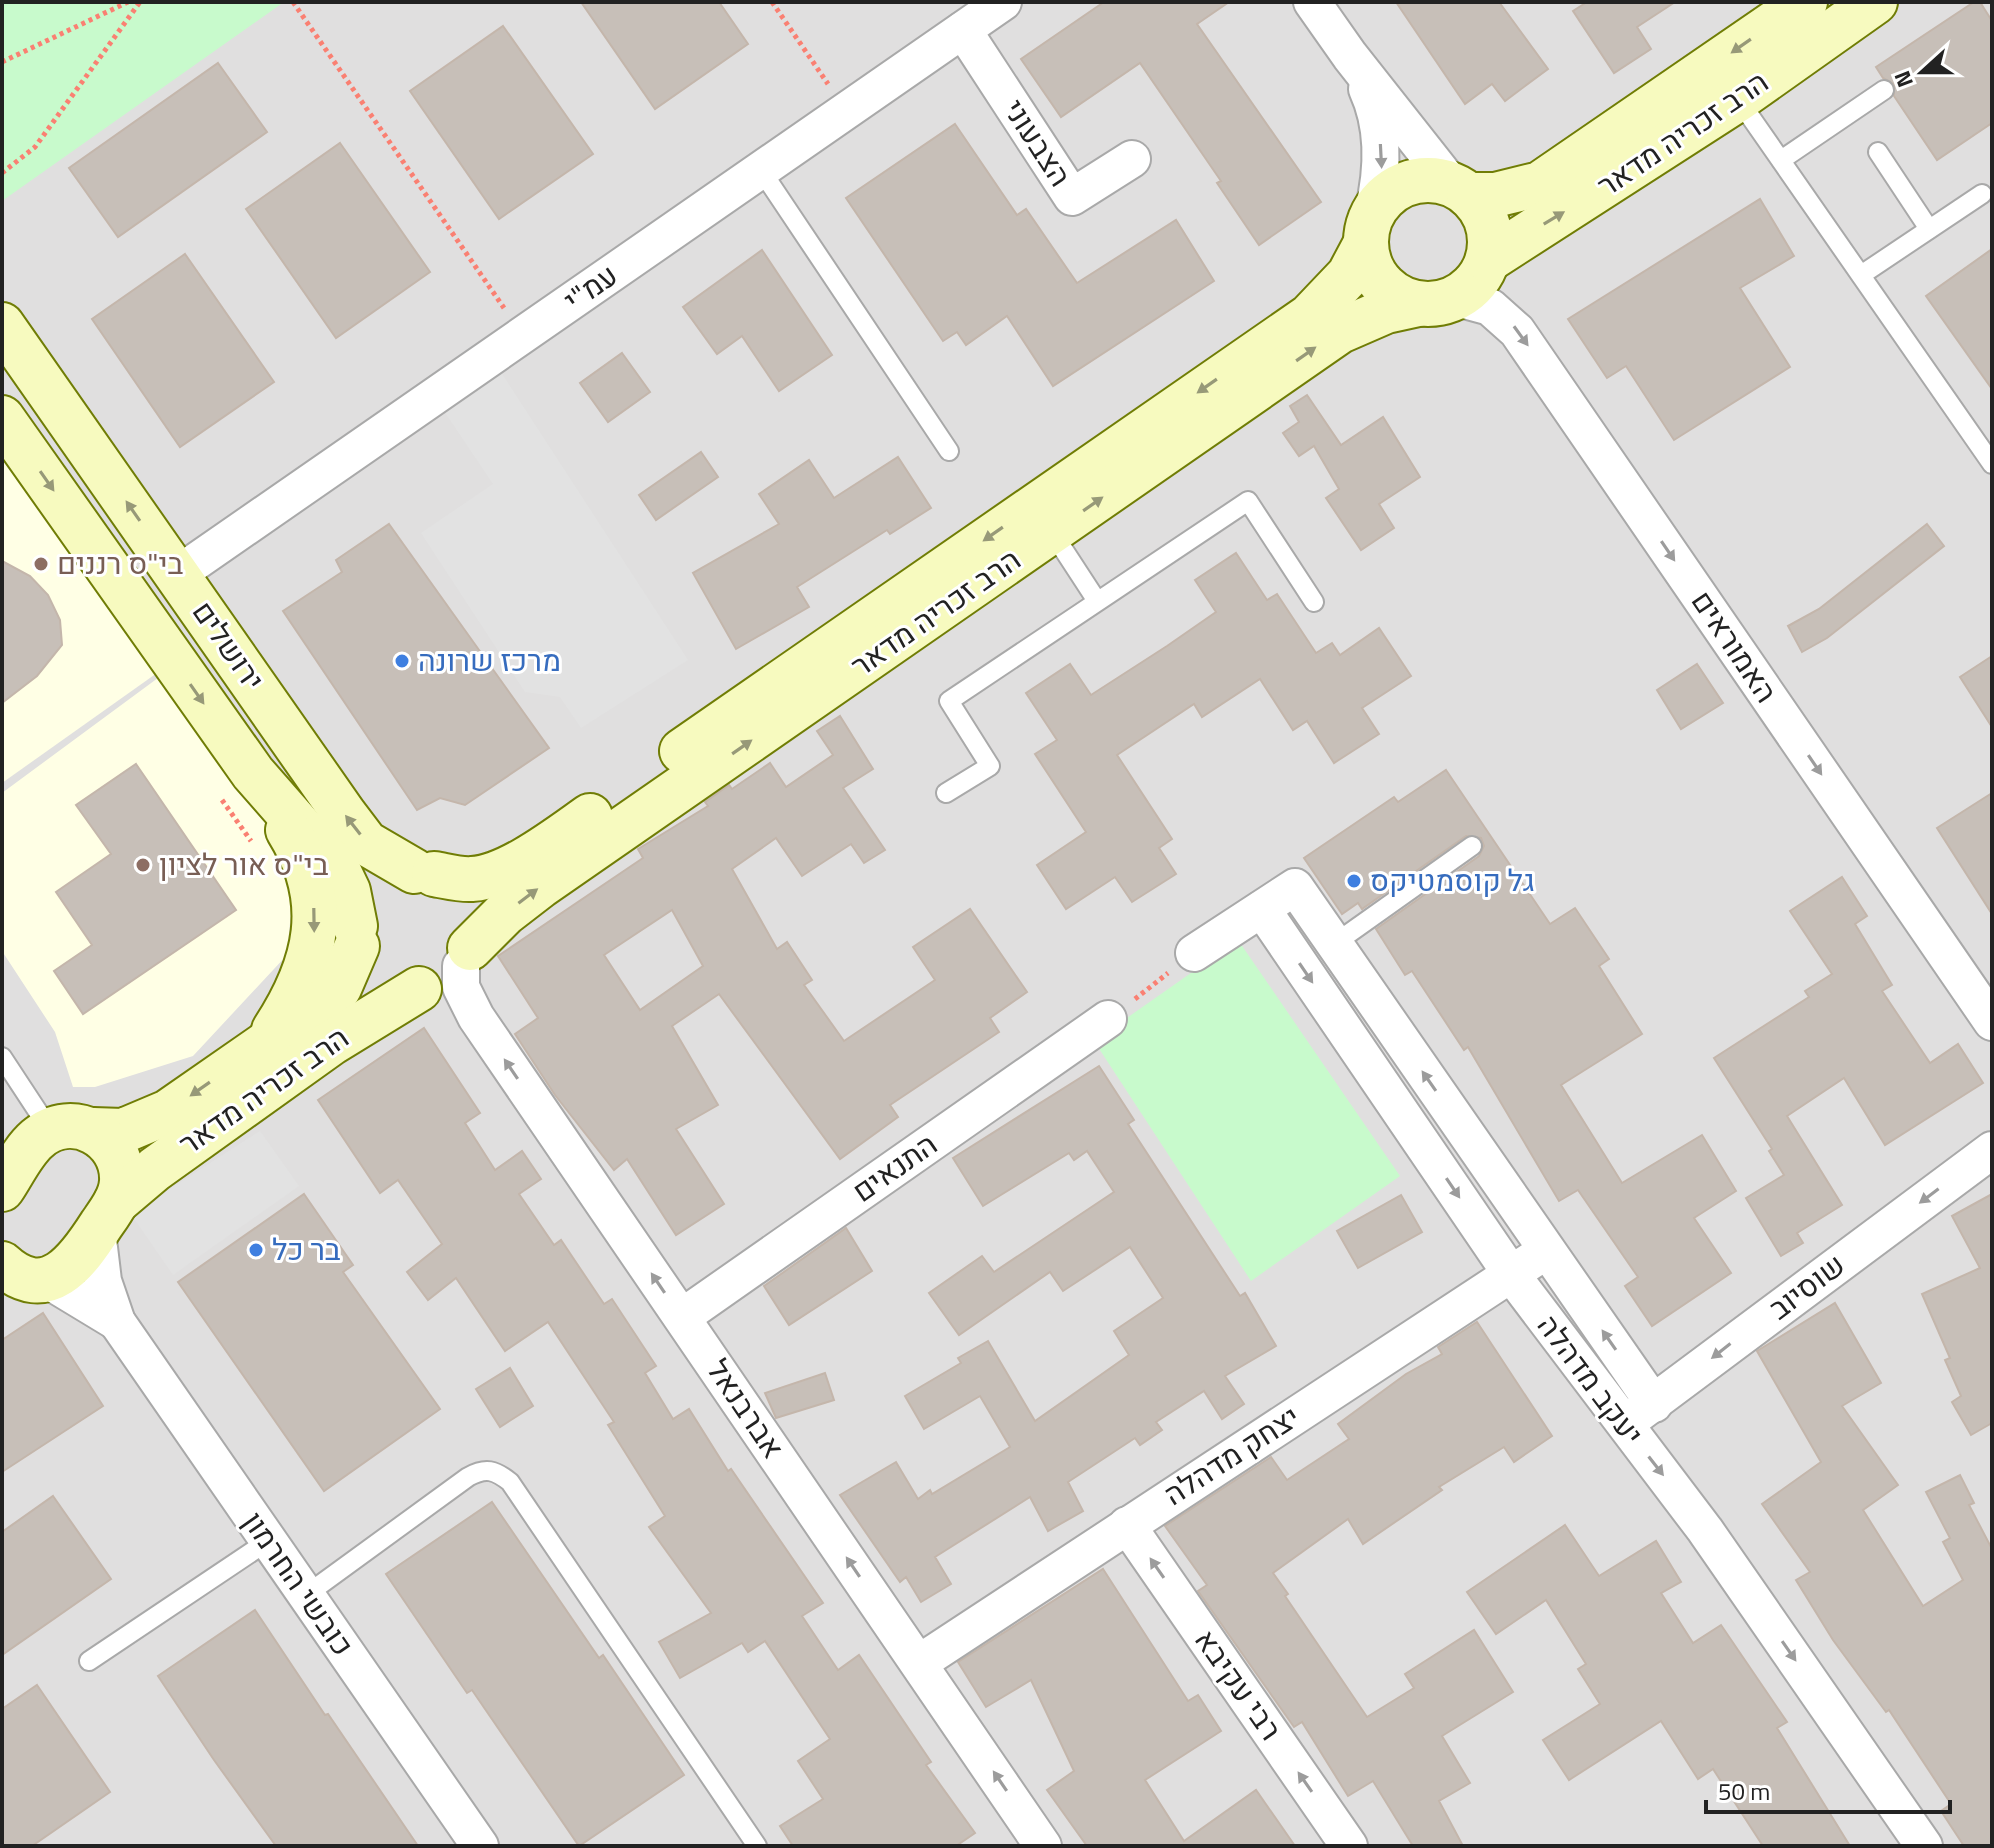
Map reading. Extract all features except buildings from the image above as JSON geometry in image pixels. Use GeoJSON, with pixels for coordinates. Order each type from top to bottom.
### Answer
{"type":"FeatureCollection","features":[{"type":"Feature","properties":{"kind":"street","name":"עמ\"י"},"geometry":{"type":"LineString","coordinates":[[178,574],[1003,2]]}},
{"type":"Feature","properties":{"kind":"street"},"geometry":{"type":"LineString","coordinates":[[1312,2],[1350,56],[1488,225],[1488,260],[1470,288],[1437,301],[1399,298],[1384,287],[1372,271],[1369,228],[1382,164],[1378,124],[1370,94],[1350,56]]}},
{"type":"Feature","properties":{"kind":"street","name":"הרב זכריה מדאר"},"geometry":{"type":"LineString","coordinates":[[1460,190],[1495,195],[1540,184],[1817,15],[1875,2]]}},
{"type":"Feature","properties":{"kind":"street","name":"הרב זכריה מדאר"},"geometry":{"type":"LineString","coordinates":[[1488,260],[1738,99],[1817,15]]}},
{"type":"Feature","properties":{"kind":"street","name":"הצבעוני"},"geometry":{"type":"LineString","coordinates":[[963,30],[1072,197],[1132,159]]}},
{"type":"Feature","properties":{"kind":"street"},"geometry":{"type":"LineString","coordinates":[[1369,228],[1383,198],[1398,187],[1424,180],[1460,190]]}},
{"type":"Feature","properties":{"kind":"street","name":"הרב זכריה מדאר"},"geometry":{"type":"LineString","coordinates":[[424,873],[475,880],[520,862],[584,820],[1310,316],[1349,275],[1369,228]]}},
{"type":"Feature","properties":{"kind":"street","name":"הרב זכריה מדאר"},"geometry":{"type":"LineString","coordinates":[[466,957],[505,913],[540,886],[1340,331],[1386,311],[1437,301]]}},
{"type":"Feature","properties":{"kind":"street","name":"האמוראים"},"geometry":{"type":"LineString","coordinates":[[1437,301],[1490,307],[1517,331],[1986,1000]]}},
{"type":"Feature","properties":{"kind":"street","name":"ירושלים"},"geometry":{"type":"LineString","coordinates":[[2,325],[366,843],[424,873]]}},
{"type":"Feature","properties":{"kind":"street","name":"ירושלים"},"geometry":{"type":"LineString","coordinates":[[2,418],[253,773],[338,870],[348,891],[356,936]]}},
{"type":"Feature","properties":{"kind":"street"},"geometry":{"type":"LineString","coordinates":[[253,773],[299,847],[311,883],[315,915],[310,960],[292,1002],[264,1044]]}},
{"type":"Feature","properties":{"kind":"street"},"geometry":{"type":"LineString","coordinates":[[396,873],[424,873],[462,896],[470,912],[466,957],[449,978],[419,989],[387,983],[374,974],[356,936],[358,908],[380,881],[396,873]]}},
{"type":"Feature","properties":{"kind":"street","name":"יעקב מדהלה"},"geometry":{"type":"LineString","coordinates":[[1194,953],[1295,887],[1654,1404]]}},
{"type":"Feature","properties":{"kind":"street","name":"יעקב מדהלה"},"geometry":{"type":"LineString","coordinates":[[1262,909],[1511,1274],[1705,1530],[1924,1846]]}},
{"type":"Feature","properties":{"kind":"street","name":"הרב זכריה מדאר"},"geometry":{"type":"LineString","coordinates":[[50,1130],[77,1126],[123,1131],[168,1112],[312,1012],[339,988],[356,936]]}},
{"type":"Feature","properties":{"kind":"street","name":"אברבנאל"},"geometry":{"type":"LineString","coordinates":[[466,957],[461,987],[476,1017],[1043,1846]]}},
{"type":"Feature","properties":{"kind":"street","name":"הרב זכריה מדאר"},"geometry":{"type":"LineString","coordinates":[[106,1217],[155,1169],[331,1043],[419,989]]}},
{"type":"Feature","properties":{"kind":"street","name":"התנאים"},"geometry":{"type":"LineString","coordinates":[[682,1317],[1108,1019]]}},
{"type":"Feature","properties":{"kind":"street"},"geometry":{"type":"LineString","coordinates":[[2,1189],[36,1140],[50,1130]]}},
{"type":"Feature","properties":{"kind":"street"},"geometry":{"type":"LineString","coordinates":[[20,1277],[72,1268],[106,1217],[122,1185],[116,1151],[93,1130]]}},
{"type":"Feature","properties":{"kind":"street","name":"שוסיוב"},"geometry":{"type":"LineString","coordinates":[[1623,1424],[1654,1404],[1992,1150]]}},
{"type":"Feature","properties":{"kind":"street","name":"כובשי החרמון"},"geometry":{"type":"LineString","coordinates":[[106,1217],[103,1281],[117,1322],[480,1846]]}},
{"type":"Feature","properties":{"kind":"street","name":"יצחק מדהלה"},"geometry":{"type":"LineString","coordinates":[[919,1663],[1546,1251]]}},
{"type":"Feature","properties":{"kind":"street","name":"כובשי החרמון"},"geometry":{"type":"LineString","coordinates":[[20,1277],[117,1322]]}},
{"type":"Feature","properties":{"kind":"street","name":"רבי עקיבא"},"geometry":{"type":"LineString","coordinates":[[1127,1525],[1349,1846]]}},
{"type":"Feature","properties":{"kind":"lane"},"geometry":{"type":"LineString","coordinates":[[1781,160],[1884,90]]}},
{"type":"Feature","properties":{"kind":"lane"},"geometry":{"type":"LineString","coordinates":[[1738,99],[1992,464]]}},
{"type":"Feature","properties":{"kind":"lane"},"geometry":{"type":"LineString","coordinates":[[1878,152],[1929,229]]}},
{"type":"Feature","properties":{"kind":"lane"},"geometry":{"type":"LineString","coordinates":[[761,170],[949,451]]}},
{"type":"Feature","properties":{"kind":"lane"},"geometry":{"type":"LineString","coordinates":[[1861,275],[1982,194]]}},
{"type":"Feature","properties":{"kind":"lane"},"geometry":{"type":"LineString","coordinates":[[946,793],[990,766],[949,701],[1248,501],[1314,602]]}},
{"type":"Feature","properties":{"kind":"lane"},"geometry":{"type":"LineString","coordinates":[[1052,532],[1097,601]]}},
{"type":"Feature","properties":{"kind":"lane"},"geometry":{"type":"LineString","coordinates":[[1334,944],[1472,846]]}},
{"type":"Feature","properties":{"kind":"lane"},"geometry":{"type":"LineString","coordinates":[[2,1057],[50,1130]]}},
{"type":"Feature","properties":{"kind":"lane"},"geometry":{"type":"LineString","coordinates":[[306,1595],[468,1477],[481,1470],[496,1471],[510,1482],[757,1846]]}},
{"type":"Feature","properties":{"kind":"lane"},"geometry":{"type":"LineString","coordinates":[[89,1661],[268,1541]]}},
{"type":"Feature","properties":{"kind":"path"},"geometry":{"type":"LineString","coordinates":[[2,62],[128,2]]}},
{"type":"Feature","properties":{"kind":"path"},"geometry":{"type":"LineString","coordinates":[[2,173],[35,147],[140,2]]}},
{"type":"Feature","properties":{"kind":"path"},"geometry":{"type":"LineString","coordinates":[[293,2],[522,335]]}},
{"type":"Feature","properties":{"kind":"path"},"geometry":{"type":"LineString","coordinates":[[772,2],[847,110]]}},
{"type":"Feature","properties":{"kind":"path"},"geometry":{"type":"LineString","coordinates":[[1108,1019],[1194,953]]}},
{"type":"Feature","properties":{"kind":"shaded area"},"geometry":{"type":"Polygon","coordinates":[[[2,2],[1992,2],[1992,1846],[2,1846],[2,2]]]}},
{"type":"Feature","properties":{"kind":"shaded area"},"geometry":{"type":"Polygon","coordinates":[[[497,366],[688,660],[581,728],[560,697],[525,692],[421,533],[493,484],[440,405],[497,366]]]}},
{"type":"Feature","properties":{"kind":"shaded area","name":"בי\"ס רננים"},"geometry":{"type":"Polygon","coordinates":[[[2,455],[157,673],[2,783],[2,455]]]}},
{"type":"Feature","properties":{"kind":"shaded area","name":"בי\"ס אור לציון"},"geometry":{"type":"Polygon","coordinates":[[[162,675],[276,830],[292,901],[287,955],[193,1056],[95,1087],[73,1087],[55,1032],[2,951],[2,793],[162,675]]]}},
{"type":"Feature","properties":{"kind":"shaded area"},"geometry":{"type":"Polygon","coordinates":[[[260,1131],[299,1186],[173,1275],[133,1217],[151,1201],[260,1131]]]}},
{"type":"Feature","properties":{"kind":"green space"},"geometry":{"type":"Polygon","coordinates":[[[7,2],[284,2],[2,201],[2,5],[7,2]]]}},
{"type":"Feature","properties":{"kind":"green space"},"geometry":{"type":"Polygon","coordinates":[[[1238,940],[1400,1176],[1251,1281],[1094,1041],[1238,940]]]}},
{"type":"Feature","properties":{"kind":"place","name":"בי\"ס רננים"},"geometry":{"type":"Point","coordinates":[41,564]}},
{"type":"Feature","properties":{"kind":"place","name":"מרכז שרונה"},"geometry":{"type":"Point","coordinates":[402,661]}},
{"type":"Feature","properties":{"kind":"place","name":"בי\"ס אור לציון"},"geometry":{"type":"Point","coordinates":[143,865]}},
{"type":"Feature","properties":{"kind":"place","name":"גל קוסמטיקס"},"geometry":{"type":"Point","coordinates":[1354,881]}},
{"type":"Feature","properties":{"kind":"place","name":"בר כל"},"geometry":{"type":"Point","coordinates":[256,1250]}}]}
